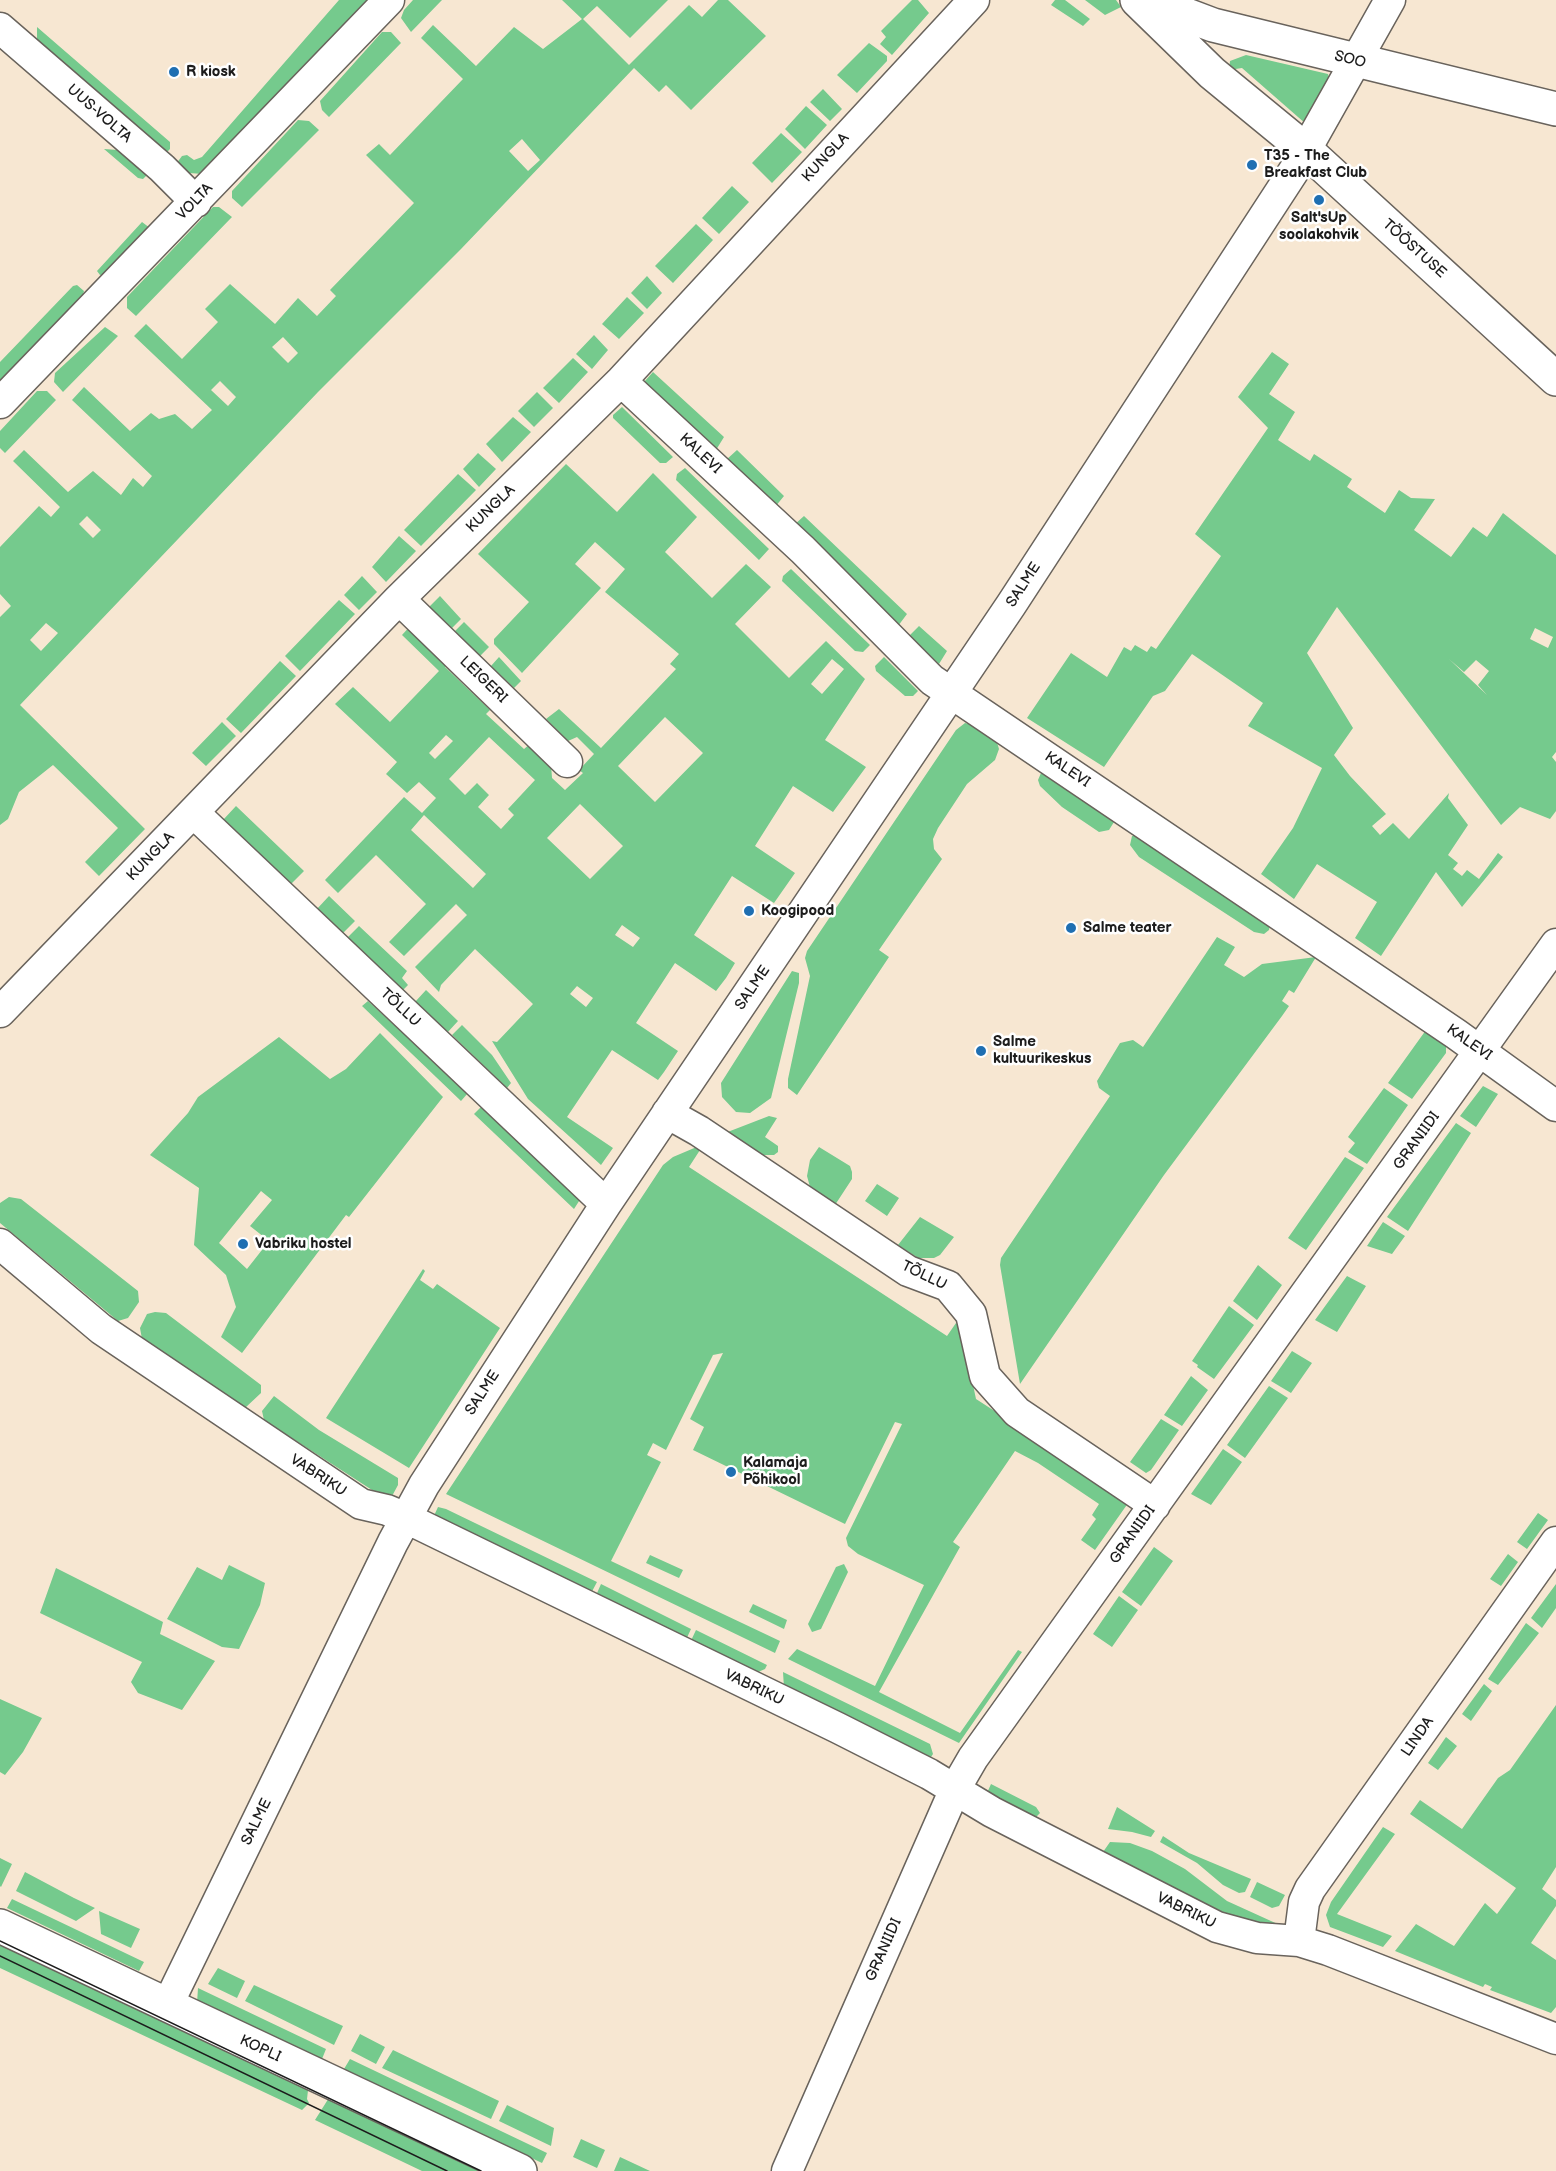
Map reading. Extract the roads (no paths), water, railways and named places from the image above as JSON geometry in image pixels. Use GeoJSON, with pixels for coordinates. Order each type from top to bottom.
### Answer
{"type":"FeatureCollection","features":[{"type":"Feature","properties":{"kind":"street","name":"VOLTA"},"geometry":{"type":"LineString","coordinates":[[0,403],[389,0]]}},
{"type":"Feature","properties":{"kind":"street","name":"KUNGLA"},"geometry":{"type":"LineString","coordinates":[[0,1012],[399,599],[621,381],[974,0]]}},
{"type":"Feature","properties":{"kind":"street","name":"TÖÖSTUSE"},"geometry":{"type":"LineString","coordinates":[[1137,0],[1212,73],[1307,151],[1556,379]]}},
{"type":"Feature","properties":{"kind":"street","name":"SOO"},"geometry":{"type":"LineString","coordinates":[[1147,0],[1213,25],[1556,109]]}},
{"type":"Feature","properties":{"kind":"street","name":"SALME"},"geometry":{"type":"LineString","coordinates":[[168,2006],[405,1518],[424,1485],[606,1204],[1011,605],[1307,151],[1390,0]]}},
{"type":"Feature","properties":{"kind":"street","name":"UUS-VOLTA"},"geometry":{"type":"LineString","coordinates":[[0,28],[162,168],[196,202]]}},
{"type":"Feature","properties":{"kind":"street"},"geometry":{"type":"LineString","coordinates":[[1212,73],[1219,50],[1237,40],[1266,39]]}},
{"type":"Feature","properties":{"kind":"street","name":"KALEVI"},"geometry":{"type":"LineString","coordinates":[[621,381],[803,550],[932,680],[1481,1051],[1556,1106]]}},
{"type":"Feature","properties":{"kind":"street","name":"LEIGERI"},"geometry":{"type":"LineString","coordinates":[[399,599],[567,762]]}},
{"type":"Feature","properties":{"kind":"street","name":"TÕLLU"},"geometry":{"type":"LineString","coordinates":[[194,813],[606,1204]]}},
{"type":"Feature","properties":{"kind":"street","name":"GRANIIDI"},"geometry":{"type":"LineString","coordinates":[[787,2171],[955,1789],[973,1758],[1556,944]]}},
{"type":"Feature","properties":{"kind":"street","name":"TÕLLU"},"geometry":{"type":"LineString","coordinates":[[667,1113],[699,1131],[908,1271],[948,1286],[971,1314],[985,1376],[1017,1412],[1155,1504]]}},
{"type":"Feature","properties":{"kind":"street","name":"VABRIKU"},"geometry":{"type":"LineString","coordinates":[[0,1244],[101,1329],[361,1504],[387,1509],[838,1728],[955,1789],[992,1812],[1217,1927],[1257,1938],[1299,1941],[1328,1950],[1556,2039]]}},
{"type":"Feature","properties":{"kind":"street","name":"LINDA"},"geometry":{"type":"LineString","coordinates":[[1299,1941],[1304,1902],[1310,1889],[1556,1542]]}},
{"type":"Feature","properties":{"kind":"street","name":"KOPLI"},"geometry":{"type":"LineString","coordinates":[[0,1926],[520,2171]]}},
{"type":"Feature","properties":{"kind":"tram line"},"geometry":{"type":"LineString","coordinates":[[0,1941],[481,2171]]}},
{"type":"Feature","properties":{"kind":"tram line"},"geometry":{"type":"LineString","coordinates":[[0,1956],[447,2171]]}},
{"type":"Feature","properties":{"kind":"place","name":"R kiosk"},"geometry":{"type":"Point","coordinates":[174,72]}},
{"type":"Feature","properties":{"kind":"place","name":"T35 - The Breakfast Club"},"geometry":{"type":"Point","coordinates":[1252,165]}},
{"type":"Feature","properties":{"kind":"place","name":"Salt'sUp soolakohvik"},"geometry":{"type":"Point","coordinates":[1319,200]}},
{"type":"Feature","properties":{"kind":"place","name":"Koogipood"},"geometry":{"type":"Point","coordinates":[749,911]}},
{"type":"Feature","properties":{"kind":"place","name":"Salme teater"},"geometry":{"type":"Point","coordinates":[1071,928]}},
{"type":"Feature","properties":{"kind":"place","name":"Salme kultuurikeskus"},"geometry":{"type":"Point","coordinates":[981,1051]}},
{"type":"Feature","properties":{"kind":"place","name":"Vabriku hostel"},"geometry":{"type":"Point","coordinates":[243,1244]}},
{"type":"Feature","properties":{"kind":"place","name":"Kalamaja Põhikool"},"geometry":{"type":"Point","coordinates":[731,1472]}}]}
